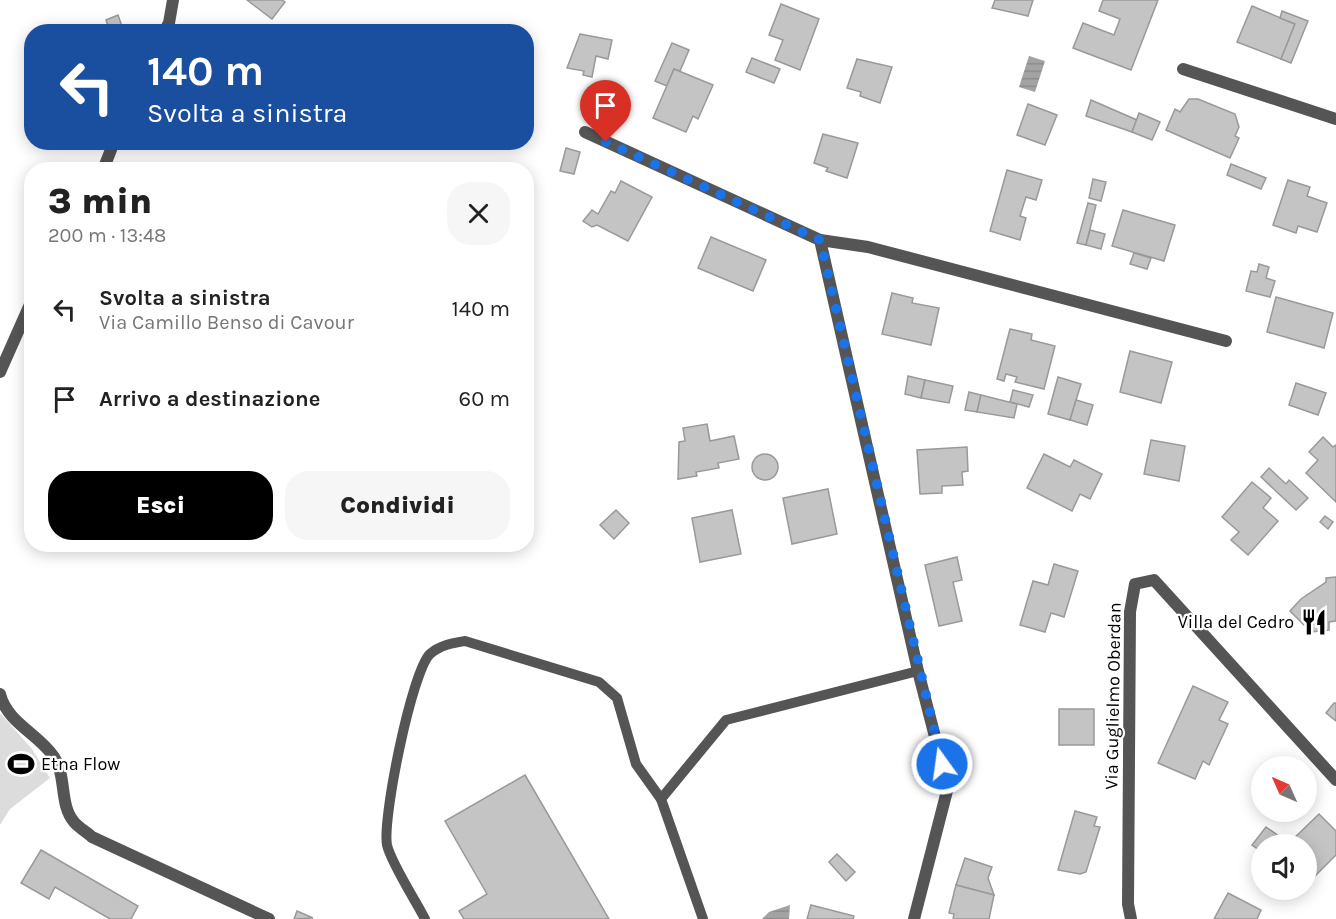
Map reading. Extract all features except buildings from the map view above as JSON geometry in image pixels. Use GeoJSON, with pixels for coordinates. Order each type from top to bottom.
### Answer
{"type":"FeatureCollection","features":[{"type":"Feature","properties":{"kind":"street"},"geometry":{"type":"LineString","coordinates":[[166,24],[173,0]]}},
{"type":"Feature","properties":{"kind":"street"},"geometry":{"type":"LineString","coordinates":[[1183,69],[1336,119]]}},
{"type":"Feature","properties":{"kind":"street"},"geometry":{"type":"LineString","coordinates":[[585,132],[820,240],[868,247],[1226,340]]}},
{"type":"Feature","properties":{"kind":"street"},"geometry":{"type":"LineString","coordinates":[[820,240],[918,671],[948,787],[914,919]]}},
{"type":"Feature","properties":{"kind":"street"},"geometry":{"type":"LineString","coordinates":[[0,372],[24,318]]}},
{"type":"Feature","properties":{"kind":"street","name":"Via Guglielmo Oberdan"},"geometry":{"type":"LineString","coordinates":[[1131,919],[1128,904],[1130,612],[1135,584],[1154,580],[1336,780]]}},
{"type":"Feature","properties":{"kind":"street"},"geometry":{"type":"LineString","coordinates":[[0,694],[2,702],[18,723],[53,755],[61,772],[66,806],[74,822],[92,837],[269,919]]}},
{"type":"Feature","properties":{"kind":"lane"},"geometry":{"type":"LineString","coordinates":[[425,919],[387,847],[387,822],[413,689],[431,654],[446,645],[465,641],[599,682],[617,698],[636,764],[661,799],[703,919]]}},
{"type":"Feature","properties":{"kind":"lane"},"geometry":{"type":"LineString","coordinates":[[661,799],[726,720],[918,671]]}},
{"type":"Feature","properties":{"kind":"shaded area"},"geometry":{"type":"Polygon","coordinates":[[[1029,56],[1045,61],[1035,92],[1019,87],[1029,56]]]}},
{"type":"Feature","properties":{"kind":"shaded area","name":"Etna Flow"},"geometry":{"type":"Polygon","coordinates":[[[0,713],[32,749],[50,778],[10,809],[0,825],[0,713]]]}},
{"type":"Feature","properties":{"kind":"shaded area"},"geometry":{"type":"Polygon","coordinates":[[[790,905],[789,919],[762,919],[769,912],[790,905]]]}},
{"type":"Feature","properties":{"kind":"place","name":"Villa del Cedro"},"geometry":{"type":"Point","coordinates":[1314,622]}},
{"type":"Feature","properties":{"kind":"place","name":"Etna Flow"},"geometry":{"type":"Point","coordinates":[21,764]}},
{"type":"Feature","properties":{"kind":"route"},"geometry":{"type":"LineString","coordinates":[[606,142],[820,240],[918,671],[942,764]]}}]}
